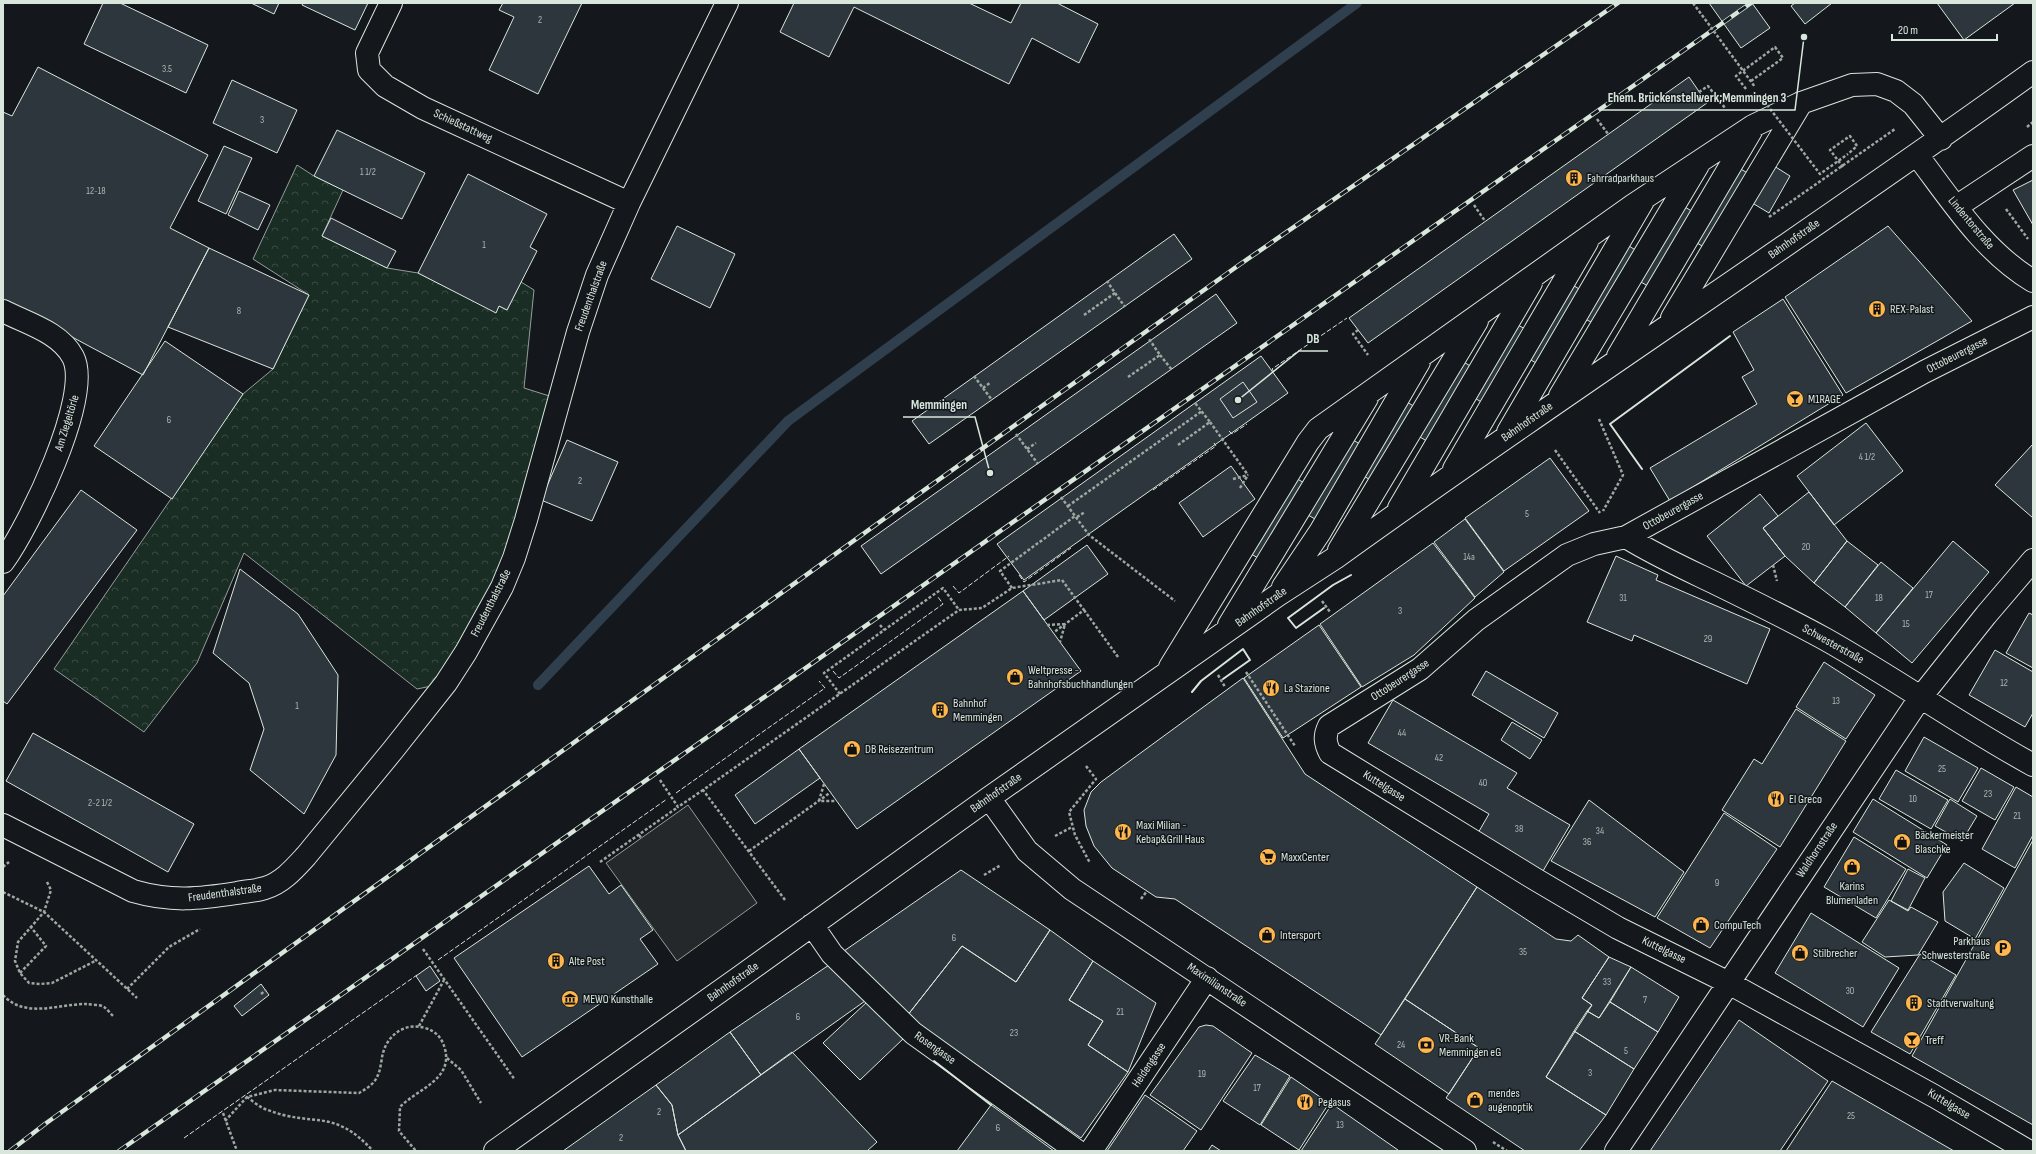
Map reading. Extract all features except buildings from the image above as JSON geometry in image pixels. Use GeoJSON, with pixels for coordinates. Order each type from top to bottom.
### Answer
{"type":"FeatureCollection","features":[{"type":"Feature","properties":{"kind":"street","name":"Schießstattweg"},"geometry":{"type":"LineString","coordinates":[[391,3],[367,53],[370,70],[384,86],[424,108],[629,202]]}},
{"type":"Feature","properties":{"kind":"street","name":"Freudenthalstraße"},"geometry":{"type":"LineString","coordinates":[[3,824],[33,838],[133,891],[153,897],[173,899],[216,896],[265,888],[291,872],[393,750],[446,683],[466,652],[502,587],[514,558],[524,526],[580,325],[597,275],[629,202],[727,3]]}},
{"type":"Feature","properties":{"kind":"street","name":"Bahnhofstraße"},"geometry":{"type":"LineString","coordinates":[[495,1151],[989,798],[1278,595],[1334,558],[1668,324],[1941,139],[2033,72]]}},
{"type":"Feature","properties":{"kind":"street"},"geometry":{"type":"LineString","coordinates":[[1165,675],[1312,436],[1322,425],[1480,315],[1646,196],[1747,130],[1801,103],[1852,85],[1877,84],[1896,91],[1913,104],[1941,139]]}},
{"type":"Feature","properties":{"kind":"street"},"geometry":{"type":"LineString","coordinates":[[1668,324],[1801,103]]}},
{"type":"Feature","properties":{"kind":"street"},"geometry":{"type":"LineString","coordinates":[[1614,362],[1747,130]]}},
{"type":"Feature","properties":{"kind":"street","name":"Lindentorstraße"},"geometry":{"type":"LineString","coordinates":[[1917,155],[1986,244],[2015,271],[2033,281]]}},
{"type":"Feature","properties":{"kind":"street"},"geometry":{"type":"LineString","coordinates":[[1956,207],[2033,156]]}},
{"type":"Feature","properties":{"kind":"street"},"geometry":{"type":"LineString","coordinates":[[1558,401],[1701,160]]}},
{"type":"Feature","properties":{"kind":"street"},"geometry":{"type":"LineString","coordinates":[[1504,438],[1646,196]]}},
{"type":"Feature","properties":{"kind":"street"},"geometry":{"type":"LineString","coordinates":[[1450,476],[1591,235]]}},
{"type":"Feature","properties":{"kind":"street"},"geometry":{"type":"LineString","coordinates":[[1395,514],[1535,275]]}},
{"type":"Feature","properties":{"kind":"street","name":"Am Ziegeltörle"},"geometry":{"type":"LineString","coordinates":[[3,311],[59,339],[73,357],[77,372],[76,393],[49,478],[36,506],[12,550],[3,562]]}},
{"type":"Feature","properties":{"kind":"street"},"geometry":{"type":"LineString","coordinates":[[1334,558],[1480,315]]}},
{"type":"Feature","properties":{"kind":"street","name":"Ottobeurergasse"},"geometry":{"type":"LineString","coordinates":[[1329,726],[1420,669],[1476,620],[1567,555],[1594,544],[1626,537],[1924,372],[2033,317]]}},
{"type":"Feature","properties":{"kind":"street"},"geometry":{"type":"LineString","coordinates":[[1278,595],[1320,532],[1424,353]]}},
{"type":"Feature","properties":{"kind":"street"},"geometry":{"type":"LineString","coordinates":[[1225,633],[1371,392]]}},
{"type":"Feature","properties":{"kind":"street","name":"Schwesterstraße"},"geometry":{"type":"LineString","coordinates":[[1626,537],[1657,555],[1825,639],[1872,666],[1920,698],[1990,741],[2033,765]]}},
{"type":"Feature","properties":{"kind":"street","name":"Waldhornstraße"},"geometry":{"type":"LineString","coordinates":[[1616,1151],[1727,982],[1920,698],[1986,615],[2033,560]]}},
{"type":"Feature","properties":{"kind":"street","name":"Kuttelgasse"},"geometry":{"type":"LineString","coordinates":[[1329,726],[1325,734],[1326,745],[1330,753],[1618,928],[1727,982],[1934,1096],[2028,1151]]}},
{"type":"Feature","properties":{"kind":"street","name":"Maximilianstraße"},"geometry":{"type":"LineString","coordinates":[[989,798],[1027,851],[1072,889],[1465,1151]]}},
{"type":"Feature","properties":{"kind":"street","name":"Rosengasse"},"geometry":{"type":"LineString","coordinates":[[812,925],[832,954],[913,1033],[1077,1151]]}},
{"type":"Feature","properties":{"kind":"street","name":"Heidengasse"},"geometry":{"type":"LineString","coordinates":[[1091,1151],[1207,978]]}},
{"type":"Feature","properties":{"kind":"path"},"geometry":{"type":"LineString","coordinates":[[1693,3],[1755,87]]}},
{"type":"Feature","properties":{"kind":"path"},"geometry":{"type":"LineString","coordinates":[[1746,89],[1736,76],[1775,48],[1783,58],[1751,81]]}},
{"type":"Feature","properties":{"kind":"path"},"geometry":{"type":"LineString","coordinates":[[1699,92],[1708,86],[1747,130]]}},
{"type":"Feature","properties":{"kind":"path"},"geometry":{"type":"LineString","coordinates":[[1761,97],[1820,174],[1857,146],[1850,136],[1830,150]]}},
{"type":"Feature","properties":{"kind":"path"},"geometry":{"type":"LineString","coordinates":[[1597,119],[1608,134]]}},
{"type":"Feature","properties":{"kind":"path"},"geometry":{"type":"LineString","coordinates":[[1474,206],[1485,222]]}},
{"type":"Feature","properties":{"kind":"path"},"geometry":{"type":"LineString","coordinates":[[1107,281],[1125,306]]}},
{"type":"Feature","properties":{"kind":"path"},"geometry":{"type":"LineString","coordinates":[[1084,315],[1115,293]]}},
{"type":"Feature","properties":{"kind":"path"},"geometry":{"type":"LineString","coordinates":[[1358,330],[1353,334],[1368,356]]}},
{"type":"Feature","properties":{"kind":"path"},"geometry":{"type":"LineString","coordinates":[[1149,339],[1172,370]]}},
{"type":"Feature","properties":{"kind":"path"},"geometry":{"type":"LineString","coordinates":[[1128,377],[1160,355]]}},
{"type":"Feature","properties":{"kind":"path"},"geometry":{"type":"LineString","coordinates":[[974,376],[992,400]]}},
{"type":"Feature","properties":{"kind":"path"},"geometry":{"type":"LineString","coordinates":[[983,388],[991,382]]}},
{"type":"Feature","properties":{"kind":"path"},"geometry":{"type":"LineString","coordinates":[[1196,403],[1248,475]]}},
{"type":"Feature","properties":{"kind":"path"},"geometry":{"type":"LineString","coordinates":[[1068,506],[1202,411]]}},
{"type":"Feature","properties":{"kind":"path"},"geometry":{"type":"LineString","coordinates":[[1555,450],[1601,514],[1623,475],[1599,419]]}},
{"type":"Feature","properties":{"kind":"path"},"geometry":{"type":"LineString","coordinates":[[1178,445],[1210,422]]}},
{"type":"Feature","properties":{"kind":"path"},"geometry":{"type":"LineString","coordinates":[[1016,434],[1038,464]]}},
{"type":"Feature","properties":{"kind":"path"},"geometry":{"type":"LineString","coordinates":[[1027,449],[1036,443]]}},
{"type":"Feature","properties":{"kind":"path"},"geometry":{"type":"LineString","coordinates":[[1233,479],[1248,475]]}},
{"type":"Feature","properties":{"kind":"path"},"geometry":{"type":"LineString","coordinates":[[1240,488],[1248,475]]}},
{"type":"Feature","properties":{"kind":"path"},"geometry":{"type":"LineString","coordinates":[[1061,497],[1089,535]]}},
{"type":"Feature","properties":{"kind":"path"},"geometry":{"type":"LineString","coordinates":[[1012,588],[1000,571],[1076,516],[1085,512]]}},
{"type":"Feature","properties":{"kind":"path"},"geometry":{"type":"LineString","coordinates":[[600,862],[959,610],[982,608],[1012,588],[1062,580],[1118,657]]}},
{"type":"Feature","properties":{"kind":"path"},"geometry":{"type":"LineString","coordinates":[[840,694],[824,672],[943,588],[959,610]]}},
{"type":"Feature","properties":{"kind":"path"},"geometry":{"type":"LineString","coordinates":[[1320,602],[1322,601],[1330,612]]}},
{"type":"Feature","properties":{"kind":"path"},"geometry":{"type":"LineString","coordinates":[[1053,633],[1084,610]]}},
{"type":"Feature","properties":{"kind":"path"},"geometry":{"type":"LineString","coordinates":[[1047,625],[1065,624]]}},
{"type":"Feature","properties":{"kind":"path"},"geometry":{"type":"LineString","coordinates":[[1060,642],[1065,624]]}},
{"type":"Feature","properties":{"kind":"path"},"geometry":{"type":"LineString","coordinates":[[880,625],[884,630]]}},
{"type":"Feature","properties":{"kind":"path"},"geometry":{"type":"LineString","coordinates":[[1246,672],[1296,747]]}},
{"type":"Feature","properties":{"kind":"path"},"geometry":{"type":"LineString","coordinates":[[1219,674],[1217,676],[1225,687]]}},
{"type":"Feature","properties":{"kind":"path"},"geometry":{"type":"LineString","coordinates":[[660,780],[678,807]]}},
{"type":"Feature","properties":{"kind":"path"},"geometry":{"type":"LineString","coordinates":[[819,801],[824,784]]}},
{"type":"Feature","properties":{"kind":"path"},"geometry":{"type":"LineString","coordinates":[[703,790],[785,900]]}},
{"type":"Feature","properties":{"kind":"path"},"geometry":{"type":"LineString","coordinates":[[749,851],[831,792]]}},
{"type":"Feature","properties":{"kind":"path"},"geometry":{"type":"LineString","coordinates":[[819,801],[836,801]]}},
{"type":"Feature","properties":{"kind":"path"},"geometry":{"type":"LineString","coordinates":[[639,835],[642,839]]}},
{"type":"Feature","properties":{"kind":"path"},"geometry":{"type":"LineString","coordinates":[[3,892],[44,912],[137,998]]}},
{"type":"Feature","properties":{"kind":"path"},"geometry":{"type":"LineString","coordinates":[[1138,903],[1147,892]]}},
{"type":"Feature","properties":{"kind":"path"},"geometry":{"type":"LineString","coordinates":[[44,912],[30,926],[18,942],[15,961],[20,974],[29,983],[40,984],[52,982],[97,960]]}},
{"type":"Feature","properties":{"kind":"path"},"geometry":{"type":"LineString","coordinates":[[20,974],[46,946],[30,926]]}},
{"type":"Feature","properties":{"kind":"path"},"geometry":{"type":"LineString","coordinates":[[127,989],[169,948],[193,932]]}},
{"type":"Feature","properties":{"kind":"path"},"geometry":{"type":"LineString","coordinates":[[423,949],[515,1080]]}},
{"type":"Feature","properties":{"kind":"path"},"geometry":{"type":"LineString","coordinates":[[419,1026],[444,980]]}},
{"type":"Feature","properties":{"kind":"path"},"geometry":{"type":"LineString","coordinates":[[261,994],[266,990]]}},
{"type":"Feature","properties":{"kind":"path"},"geometry":{"type":"LineString","coordinates":[[3,995],[15,1006],[29,1009],[60,1005],[95,1005],[104,1007],[113,1016]]}},
{"type":"Feature","properties":{"kind":"path"},"geometry":{"type":"LineString","coordinates":[[225,1121],[247,1096],[275,1090],[359,1093],[367,1088],[377,1077],[387,1042],[405,1027],[419,1026],[430,1029],[440,1037],[447,1058],[461,1070],[481,1103]]}},
{"type":"Feature","properties":{"kind":"path"},"geometry":{"type":"LineString","coordinates":[[416,1151],[399,1132],[400,1107],[407,1100],[437,1079],[444,1068],[447,1058]]}},
{"type":"Feature","properties":{"kind":"path"},"geometry":{"type":"LineString","coordinates":[[247,1096],[266,1110],[289,1116],[332,1121],[346,1127],[360,1136],[373,1151]]}},
{"type":"Feature","properties":{"kind":"path"},"geometry":{"type":"LineString","coordinates":[[223,1113],[237,1151]]}},
{"type":"Feature","properties":{"kind":"green space"},"geometry":{"type":"Polygon","coordinates":[[[297,165],[314,176],[343,190],[322,236],[387,268],[418,273],[496,312],[499,306],[507,310],[521,282],[534,290],[524,388],[559,399],[526,520],[446,683],[417,689],[244,553],[197,663],[144,732],[54,669],[243,394],[273,369],[309,295],[253,259],[297,165]]]}},
{"type":"Feature","properties":{"kind":"shaded area"},"geometry":{"type":"Polygon","coordinates":[[[688,805],[757,903],[677,961],[606,863],[688,805]]]}},
{"type":"Feature","properties":{"kind":"waterway"},"geometry":{"type":"LineString","coordinates":[[538,685],[788,421],[1357,3]]}},
{"type":"Feature","properties":{"kind":"railway"},"geometry":{"type":"LineString","coordinates":[[10,1151],[45,1124],[888,516],[1239,265],[1618,3]]}},
{"type":"Feature","properties":{"kind":"railway"},"geometry":{"type":"LineString","coordinates":[[119,1151],[1751,3]]}},
{"type":"Feature","properties":{"kind":"fence"},"geometry":{"type":"LineString","coordinates":[[1274,372],[1272,369],[1347,318]]}},
{"type":"Feature","properties":{"kind":"fence"},"geometry":{"type":"LineString","coordinates":[[1229,431],[1232,434],[1247,424]]}},
{"type":"Feature","properties":{"kind":"fence"},"geometry":{"type":"LineString","coordinates":[[1153,490],[1216,446],[1214,443]]}},
{"type":"Feature","properties":{"kind":"fence"},"geometry":{"type":"LineString","coordinates":[[1019,575],[1024,582],[1071,548]]}},
{"type":"Feature","properties":{"kind":"fence"},"geometry":{"type":"LineString","coordinates":[[953,586],[959,593],[1009,556]]}},
{"type":"Feature","properties":{"kind":"fence"},"geometry":{"type":"LineString","coordinates":[[833,671],[839,678],[943,604],[938,597]]}},
{"type":"Feature","properties":{"kind":"fence"},"geometry":{"type":"LineString","coordinates":[[676,793],[825,688],[819,681]]}},
{"type":"Feature","properties":{"kind":"fence"},"geometry":{"type":"LineString","coordinates":[[438,960],[667,799]]}},
{"type":"Feature","properties":{"kind":"fence"},"geometry":{"type":"LineString","coordinates":[[184,1138],[417,975]]}},
{"type":"Feature","properties":{"kind":"wall"},"geometry":{"type":"LineString","coordinates":[[1642,469],[1610,424],[1730,336]]}},
{"type":"Feature","properties":{"kind":"wall"},"geometry":{"type":"LineString","coordinates":[[1324,608],[1296,628],[1288,618],[1333,585],[1351,575]]}},
{"type":"Feature","properties":{"kind":"wall"},"geometry":{"type":"LineString","coordinates":[[1192,692],[1201,681],[1243,649],[1250,660],[1223,679]]}},
{"type":"Feature","properties":{"kind":"wall"},"geometry":{"type":"LineString","coordinates":[[934,1061],[991,1105]]}},
{"type":"Feature","properties":{"kind":"place","name":"Ehem. Brückenstellwerk;Memmingen 3"},"geometry":{"type":"Point","coordinates":[1804,37]}},
{"type":"Feature","properties":{"kind":"place","name":"Fahrradparkhaus"},"geometry":{"type":"Point","coordinates":[1574,178]}},
{"type":"Feature","properties":{"kind":"place","name":"REX-Palast"},"geometry":{"type":"Point","coordinates":[1877,309]}},
{"type":"Feature","properties":{"kind":"place","name":"M1RAGE"},"geometry":{"type":"Point","coordinates":[1795,399]}},
{"type":"Feature","properties":{"kind":"place","name":"DB"},"geometry":{"type":"Point","coordinates":[1238,400]}},
{"type":"Feature","properties":{"kind":"place","name":"Memmingen"},"geometry":{"type":"Point","coordinates":[990,473]}},
{"type":"Feature","properties":{"kind":"place","name":"Weltpresse - Bahnhofsbuchhandlungen"},"geometry":{"type":"Point","coordinates":[1015,677]}},
{"type":"Feature","properties":{"kind":"place","name":"La Stazione"},"geometry":{"type":"Point","coordinates":[1271,688]}},
{"type":"Feature","properties":{"kind":"place","name":"Bahnhof Memmingen"},"geometry":{"type":"Point","coordinates":[940,710]}},
{"type":"Feature","properties":{"kind":"place","name":"DB Reisezentrum"},"geometry":{"type":"Point","coordinates":[852,749]}},
{"type":"Feature","properties":{"kind":"place","name":"El Greco"},"geometry":{"type":"Point","coordinates":[1776,799]}},
{"type":"Feature","properties":{"kind":"place","name":"Maxi Milian - Kebap&Grill Haus"},"geometry":{"type":"Point","coordinates":[1123,832]}},
{"type":"Feature","properties":{"kind":"place","name":"Bäckermeister Blaschke"},"geometry":{"type":"Point","coordinates":[1902,842]}},
{"type":"Feature","properties":{"kind":"place","name":"MaxxCenter"},"geometry":{"type":"Point","coordinates":[1268,857]}},
{"type":"Feature","properties":{"kind":"place","name":"Karins Blumenladen"},"geometry":{"type":"Point","coordinates":[1852,867]}},
{"type":"Feature","properties":{"kind":"place","name":"CompuTech"},"geometry":{"type":"Point","coordinates":[1701,925]}},
{"type":"Feature","properties":{"kind":"place","name":"Intersport"},"geometry":{"type":"Point","coordinates":[1267,935]}},
{"type":"Feature","properties":{"kind":"place","name":"Parkhaus Schwesterstraße"},"geometry":{"type":"Point","coordinates":[2003,948]}},
{"type":"Feature","properties":{"kind":"place","name":"Stilbrecher"},"geometry":{"type":"Point","coordinates":[1800,953]}},
{"type":"Feature","properties":{"kind":"place","name":"Alte Post"},"geometry":{"type":"Point","coordinates":[556,961]}},
{"type":"Feature","properties":{"kind":"place","name":"MEWO Kunsthalle"},"geometry":{"type":"Point","coordinates":[570,999]}},
{"type":"Feature","properties":{"kind":"place","name":"Stadtverwaltung"},"geometry":{"type":"Point","coordinates":[1914,1003]}},
{"type":"Feature","properties":{"kind":"place","name":"Treff"},"geometry":{"type":"Point","coordinates":[1912,1040]}},
{"type":"Feature","properties":{"kind":"place","name":"VR-Bank Memmingen eG"},"geometry":{"type":"Point","coordinates":[1426,1045]}},
{"type":"Feature","properties":{"kind":"place","name":"mendes augenoptik"},"geometry":{"type":"Point","coordinates":[1475,1100]}},
{"type":"Feature","properties":{"kind":"place","name":"Pegasus"},"geometry":{"type":"Point","coordinates":[1305,1102]}}]}
